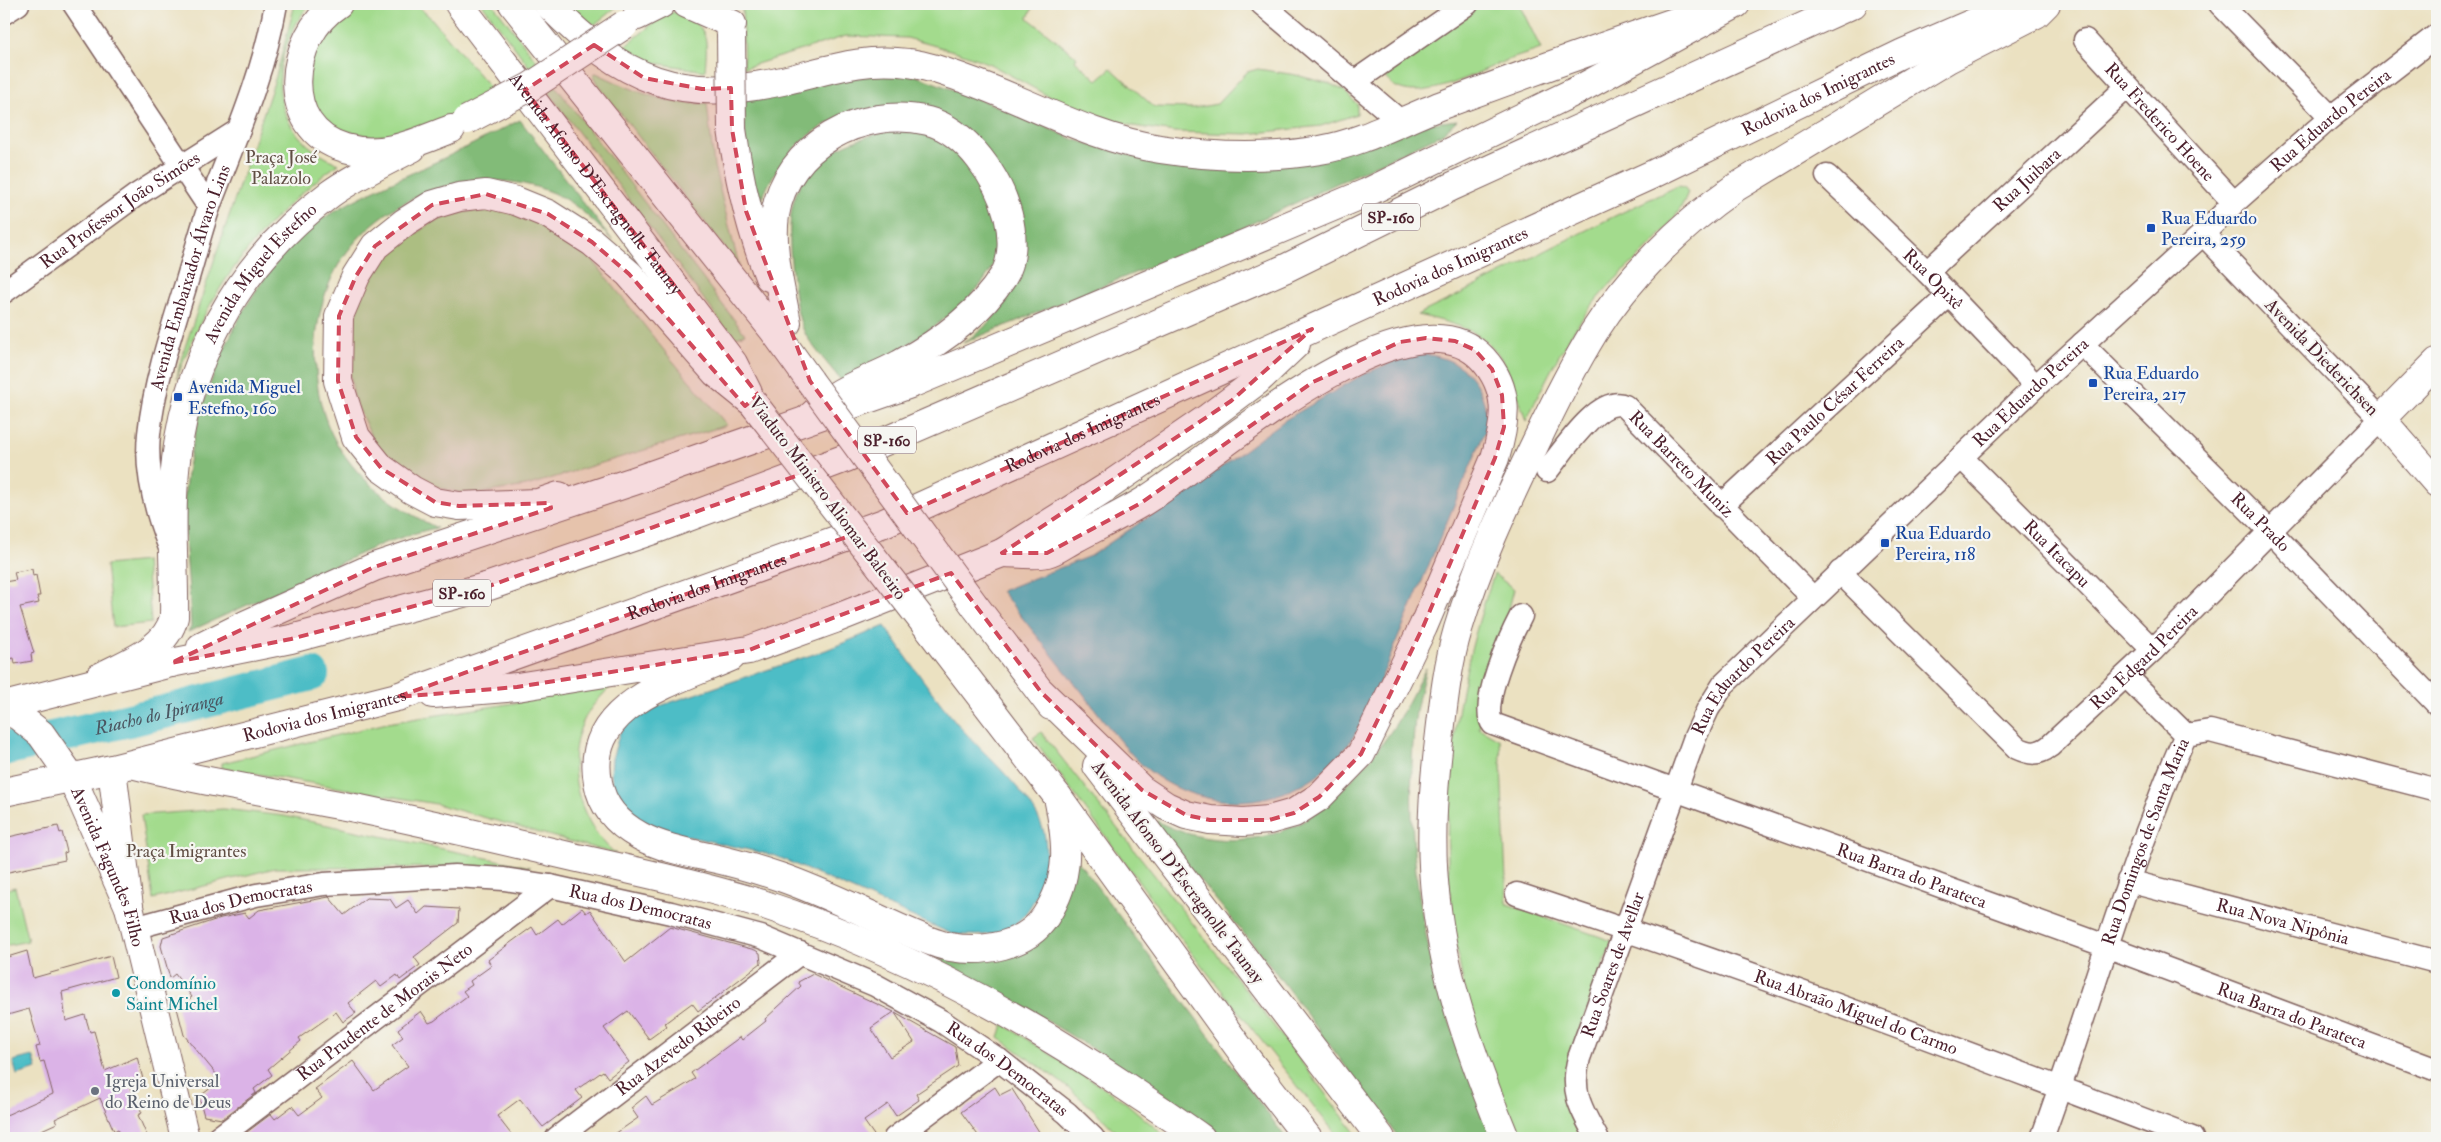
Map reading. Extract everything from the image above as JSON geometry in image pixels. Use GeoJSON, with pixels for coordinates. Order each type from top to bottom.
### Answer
{"type":"FeatureCollection","features":[{"type":"Feature","properties":{"kind":"main road"},"geometry":{"type":"LineString","coordinates":[[338,4],[322,18],[303,49],[297,64],[298,97],[312,125],[332,142],[344,148],[365,151],[400,148],[459,124]]}},
{"type":"Feature","properties":{"kind":"main road"},"geometry":{"type":"LineString","coordinates":[[439,4],[484,37]]}},
{"type":"Feature","properties":{"kind":"main road","name":"Avenida Afonso D'Escragnolle Taunay"},"geometry":{"type":"LineString","coordinates":[[459,4],[725,368]]}},
{"type":"Feature","properties":{"kind":"main road"},"geometry":{"type":"LineString","coordinates":[[513,4],[785,331]]}},
{"type":"Feature","properties":{"kind":"main road"},"geometry":{"type":"LineString","coordinates":[[548,4],[588,41],[616,63],[644,78],[679,86],[702,89],[740,88],[788,80],[850,63],[907,62],[935,68],[1006,94],[1111,138],[1160,149],[1259,156],[1323,150],[1350,142],[1400,121],[1728,4]]}},
{"type":"Feature","properties":{"kind":"main road","name":"Avenida Miguel Estefno"},"geometry":{"type":"LineString","coordinates":[[88,683],[151,649],[161,642],[172,628],[174,618],[174,482],[185,406],[208,341],[223,312],[261,259],[300,218],[332,193],[368,171],[530,87],[637,15],[661,4]]}},
{"type":"Feature","properties":{"kind":"main road"},"geometry":{"type":"LineString","coordinates":[[686,4],[732,21],[732,129],[738,179],[746,211],[785,331]]}},
{"type":"Feature","properties":{"kind":"main road"},"geometry":{"type":"LineString","coordinates":[[171,663],[247,624],[374,567],[634,481],[913,383],[1366,193],[1578,90],[1736,4]]}},
{"type":"Feature","properties":{"kind":"main road","name":"SP-160"},"geometry":{"type":"LineString","coordinates":[[4,706],[171,663],[291,639],[489,586],[662,527],[846,458],[1284,269],[1453,186],[1852,4]]}},
{"type":"Feature","properties":{"kind":"main road","name":"Rodovia dos Imigrantes"},"geometry":{"type":"LineString","coordinates":[[4,792],[123,767],[397,697],[884,523],[1651,175],[1903,53],[2017,4]]}},
{"type":"Feature","properties":{"kind":"main road"},"geometry":{"type":"LineString","coordinates":[[1505,1138],[1464,1031],[1450,976],[1436,902],[1433,803],[1447,676],[1458,630],[1481,564],[1511,494],[1557,399],[1595,331],[1626,290],[1677,233],[1704,209],[1733,189],[1948,59],[2036,14],[2046,4]]}},
{"type":"Feature","properties":{"kind":"main road"},"geometry":{"type":"LineString","coordinates":[[785,331],[777,260],[775,215],[780,195],[791,171],[808,152],[841,130],[887,117],[922,120],[949,132],[972,150],[990,170],[1004,197],[1011,226],[1012,250],[1004,276],[982,305],[952,331],[900,364],[836,396],[806,420]]}},
{"type":"Feature","properties":{"kind":"main road"},"geometry":{"type":"LineString","coordinates":[[634,481],[609,479],[538,503],[459,506],[435,502],[381,468],[356,437],[338,381],[339,316],[356,276],[375,246],[405,222],[432,205],[459,197],[486,194],[516,201],[548,214],[592,242],[629,274],[725,368]]}},
{"type":"Feature","properties":{"kind":"main road"},"geometry":{"type":"LineString","coordinates":[[1058,797],[1067,851],[1063,882],[1050,909],[1039,926],[1020,938],[1000,947],[980,949],[950,947],[924,939],[782,878],[679,850],[641,837],[624,826],[604,804],[597,776],[599,749],[605,732],[615,716],[640,697],[749,650],[836,619],[1002,553],[1104,489],[1231,402],[1257,381],[1312,329]]}},
{"type":"Feature","properties":{"kind":"main road","name":"Avenida Afonso D'Escragnolle Taunay"},"geometry":{"type":"LineString","coordinates":[[785,331],[810,381],[975,606],[1381,1138]]}},
{"type":"Feature","properties":{"kind":"main road"},"geometry":{"type":"LineString","coordinates":[[1002,553],[1048,553],[1141,503],[1313,382],[1352,362],[1400,342],[1426,338],[1455,341],[1474,350],[1492,369],[1502,395],[1504,427],[1495,458],[1399,680],[1361,754],[1319,797],[1294,813],[1269,820],[1243,822],[1210,820],[1186,815],[1166,806],[1142,790],[1041,692]]}},
{"type":"Feature","properties":{"kind":"main road","name":"Rua Edgard Pereira"},"geometry":{"type":"LineString","coordinates":[[2381,419],[2437,362]]}},
{"type":"Feature","properties":{"kind":"main road","name":"Viaduto Ministro Aliomar Baleeiro"},"geometry":{"type":"LineString","coordinates":[[725,368],[1058,797]]}},
{"type":"Feature","properties":{"kind":"main road","name":"Avenida Diederichsen"},"geometry":{"type":"LineString","coordinates":[[2381,419],[2437,484]]}},
{"type":"Feature","properties":{"kind":"main road"},"geometry":{"type":"LineString","coordinates":[[397,697],[518,687],[749,650]]}},
{"type":"Feature","properties":{"kind":"main road","name":"Avenida Fagundes Filho"},"geometry":{"type":"LineString","coordinates":[[4,711],[17,715],[41,734],[72,778],[131,917],[185,1138]]}},
{"type":"Feature","properties":{"kind":"main road"},"geometry":{"type":"LineString","coordinates":[[131,917],[123,767],[284,794],[470,832],[656,876],[764,905],[859,941],[943,979],[1018,1019],[1090,1063],[1200,1138]]}},
{"type":"Feature","properties":{"kind":"main road"},"geometry":{"type":"LineString","coordinates":[[1058,797],[1247,1059],[1308,1138]]}},
{"type":"Feature","properties":{"kind":"street"},"geometry":{"type":"LineString","coordinates":[[4,13],[18,4]]}},
{"type":"Feature","properties":{"kind":"street"},"geometry":{"type":"LineString","coordinates":[[74,4],[209,207]]}},
{"type":"Feature","properties":{"kind":"street"},"geometry":{"type":"LineString","coordinates":[[261,4],[272,28]]}},
{"type":"Feature","properties":{"kind":"street","name":"Avenida Embaixador Álvaro Lins"},"geometry":{"type":"LineString","coordinates":[[174,556],[158,518],[152,484],[149,436],[173,326],[209,207],[239,130],[272,28],[276,4]]}},
{"type":"Feature","properties":{"kind":"street"},"geometry":{"type":"LineString","coordinates":[[1262,4],[1400,121]]}},
{"type":"Feature","properties":{"kind":"street"},"geometry":{"type":"LineString","coordinates":[[1354,82],[1467,4]]}},
{"type":"Feature","properties":{"kind":"street"},"geometry":{"type":"LineString","coordinates":[[2220,4],[2331,117]]}},
{"type":"Feature","properties":{"kind":"street","name":"Rua Eduardo Pereira"},"geometry":{"type":"LineString","coordinates":[[1674,790],[1708,708],[1723,685],[2036,386],[2203,234],[2234,203],[2331,117],[2437,35]]}},
{"type":"Feature","properties":{"kind":"street","name":"Rua Frederico Hoene"},"geometry":{"type":"LineString","coordinates":[[2085,40],[2234,203]]}},
{"type":"Feature","properties":{"kind":"street","name":"Rua Juibara"},"geometry":{"type":"LineString","coordinates":[[1927,272],[2127,87]]}},
{"type":"Feature","properties":{"kind":"street","name":"Rua Professor João Simões"},"geometry":{"type":"LineString","coordinates":[[4,292],[135,196],[182,164],[239,130]]}},
{"type":"Feature","properties":{"kind":"street","name":"Rua Opixê"},"geometry":{"type":"LineString","coordinates":[[1827,176],[1927,272],[2036,386]]}},
{"type":"Feature","properties":{"kind":"street","name":"Avenida Diederichsen"},"geometry":{"type":"LineString","coordinates":[[2203,234],[2381,419]]}},
{"type":"Feature","properties":{"kind":"street","name":"Rua Paulo César Ferreira"},"geometry":{"type":"LineString","coordinates":[[1721,506],[1948,296]]}},
{"type":"Feature","properties":{"kind":"street","name":"Rua Prado"},"geometry":{"type":"LineString","coordinates":[[2082,344],[2270,531],[2437,704]]}},
{"type":"Feature","properties":{"kind":"street","name":"Rua Barreto Muniz"},"geometry":{"type":"LineString","coordinates":[[1547,471],[1591,418],[1607,406],[1620,404],[1631,410],[1721,506],[1813,598]]}},
{"type":"Feature","properties":{"kind":"street","name":"Rua Edgard Pereira"},"geometry":{"type":"LineString","coordinates":[[1840,572],[2017,748],[2026,753],[2035,754],[2050,746],[2153,650],[2381,419]]}},
{"type":"Feature","properties":{"kind":"street","name":"Rua Itacapu"},"geometry":{"type":"LineString","coordinates":[[1961,457],[2153,650]]}},
{"type":"Feature","properties":{"kind":"street","name":"Rua Barra do Parateca"},"geometry":{"type":"LineString","coordinates":[[1521,616],[1503,657],[1489,702],[1490,720],[1497,726],[2106,946],[2437,1070]]}},
{"type":"Feature","properties":{"kind":"street"},"geometry":{"type":"LineString","coordinates":[[2126,676],[2186,735]]}},
{"type":"Feature","properties":{"kind":"street","name":"Rua Domingos de Santa Maria"},"geometry":{"type":"LineString","coordinates":[[2042,1138],[2128,881],[2176,756],[2186,735],[2210,731],[2437,790]]}},
{"type":"Feature","properties":{"kind":"street","name":"Rua Soares de Avellar"},"geometry":{"type":"LineString","coordinates":[[1597,1138],[1582,1111],[1574,1082],[1579,1058],[1626,930],[1674,790]]}},
{"type":"Feature","properties":{"kind":"street","name":"Rua dos Democratas"},"geometry":{"type":"LineString","coordinates":[[131,917],[324,884],[455,876],[504,879],[550,886],[719,925],[761,937],[875,985],[942,1020],[1067,1113],[1093,1138]]}},
{"type":"Feature","properties":{"kind":"street","name":"Rua Nova Nipônia"},"geometry":{"type":"LineString","coordinates":[[2128,881],[2437,962]]}},
{"type":"Feature","properties":{"kind":"street","name":"Rua Prudente de Morais Neto"},"geometry":{"type":"LineString","coordinates":[[218,1138],[550,886]]}},
{"type":"Feature","properties":{"kind":"street","name":"Rua Abraão Miguel do Carmo"},"geometry":{"type":"LineString","coordinates":[[1517,894],[1626,930],[2192,1138]]}},
{"type":"Feature","properties":{"kind":"street","name":"Rua Azevedo Ribeiro"},"geometry":{"type":"LineString","coordinates":[[557,1138],[800,954]]}},
{"type":"Feature","properties":{"kind":"street"},"geometry":{"type":"LineString","coordinates":[[895,1138],[998,1060]]}},
{"type":"Feature","properties":{"kind":"highlighted area"},"geometry":{"type":"Polygon","coordinates":[[[594,45],[644,78],[702,89],[731,88],[732,129],[746,211],[810,381],[907,513],[1312,329],[1231,401],[1002,553],[1047,553],[1141,503],[1313,382],[1400,342],[1426,338],[1455,341],[1475,350],[1492,369],[1502,395],[1504,427],[1495,458],[1423,627],[1361,754],[1319,797],[1294,813],[1269,820],[1210,820],[1186,815],[1142,790],[1041,692],[951,573],[749,650],[517,687],[397,697],[855,534],[807,472],[489,586],[291,639],[171,663],[374,567],[551,508],[550,503],[459,506],[435,502],[381,468],[356,437],[338,381],[339,316],[356,276],[375,246],[432,205],[486,194],[548,214],[592,242],[629,274],[745,406],[758,395],[525,90],[594,45]]]}},
{"type":"Feature","properties":{"kind":"green space","name":"Praça José Palazolo"},"geometry":{"type":"Polygon","coordinates":[[[295,4],[311,4],[295,26],[285,50],[280,87],[282,104],[296,133],[308,145],[339,164],[321,177],[274,219],[240,260],[210,305],[177,378],[180,362],[276,76],[295,4]]]}},
{"type":"Feature","properties":{"kind":"green space"},"geometry":{"type":"Polygon","coordinates":[[[349,4],[415,4],[431,18],[492,90],[432,126],[405,134],[370,136],[346,131],[331,125],[317,115],[307,92],[314,41],[349,4]]]}},
{"type":"Feature","properties":{"kind":"green space"},"geometry":{"type":"Polygon","coordinates":[[[482,4],[493,4],[745,334],[733,338],[482,4]]]}},
{"type":"Feature","properties":{"kind":"green space"},"geometry":{"type":"Polygon","coordinates":[[[566,4],[620,4],[594,25],[587,22],[566,4]]]}},
{"type":"Feature","properties":{"kind":"green space"},"geometry":{"type":"Polygon","coordinates":[[[742,4],[950,4],[959,9],[963,4],[1034,4],[1028,18],[1077,57],[1075,60],[1097,80],[1111,68],[1154,107],[1194,108],[1217,104],[1247,72],[1258,69],[1296,75],[1330,84],[1343,90],[1357,104],[1357,114],[1321,126],[1247,134],[1175,132],[1133,126],[1068,107],[990,64],[961,53],[907,38],[846,36],[744,68],[742,4]]]}},
{"type":"Feature","properties":{"kind":"green space"},"geometry":{"type":"Polygon","coordinates":[[[1483,4],[1519,4],[1541,49],[1503,62],[1456,82],[1423,91],[1408,91],[1395,86],[1385,77],[1401,63],[1483,4]]]}},
{"type":"Feature","properties":{"kind":"green space"},"geometry":{"type":"Polygon","coordinates":[[[674,12],[694,22],[704,33],[706,40],[705,71],[655,63],[622,49],[663,15],[674,12]]]}},
{"type":"Feature","properties":{"kind":"green space"},"geometry":{"type":"Polygon","coordinates":[[[906,72],[1007,110],[1075,140],[1147,160],[1457,120],[1442,134],[1225,236],[963,343],[982,329],[998,312],[1014,283],[1018,271],[970,136],[828,123],[793,149],[784,160],[769,183],[758,210],[747,172],[744,99],[804,83],[906,72]]]}},
{"type":"Feature","properties":{"kind":"green space"},"geometry":{"type":"Polygon","coordinates":[[[596,73],[622,85],[664,100],[693,104],[707,103],[714,166],[739,266],[600,87],[593,74],[596,73]]]}},
{"type":"Feature","properties":{"kind":"green space"},"geometry":{"type":"Polygon","coordinates":[[[520,120],[612,240],[570,202],[553,193],[524,184],[494,181],[463,183],[434,190],[406,202],[380,218],[357,239],[339,264],[327,288],[317,329],[315,356],[317,382],[321,406],[334,439],[357,471],[377,491],[412,515],[437,528],[384,543],[188,632],[191,627],[184,507],[190,455],[213,377],[229,338],[249,301],[272,268],[298,239],[327,216],[363,196],[520,120]]]}},
{"type":"Feature","properties":{"kind":"green space"},"geometry":{"type":"Polygon","coordinates":[[[888,131],[912,132],[926,135],[941,143],[964,161],[976,175],[991,205],[996,221],[998,246],[992,267],[979,287],[959,307],[910,343],[843,383],[810,341],[800,320],[792,271],[791,216],[796,194],[805,177],[818,162],[836,150],[888,131]]]}},
{"type":"Feature","properties":{"kind":"green space"},"geometry":{"type":"Polygon","coordinates":[[[1678,186],[1684,187],[1688,192],[1681,207],[1660,235],[1608,286],[1586,313],[1558,358],[1526,421],[1510,376],[1502,360],[1492,347],[1479,336],[1463,328],[1417,315],[1612,217],[1678,186]]]}},
{"type":"Feature","properties":{"kind":"green space"},"geometry":{"type":"Polygon","coordinates":[[[489,208],[518,212],[558,229],[592,259],[666,353],[727,425],[526,486],[469,495],[411,480],[378,451],[354,399],[347,353],[357,293],[376,262],[432,222],[460,213],[489,208]]]}},
{"type":"Feature","properties":{"kind":"green space"},"geometry":{"type":"Polygon","coordinates":[[[146,561],[151,623],[113,627],[106,565],[146,561]]]}},
{"type":"Feature","properties":{"kind":"green space"},"geometry":{"type":"Polygon","coordinates":[[[1494,574],[1514,589],[1479,728],[1500,740],[1507,904],[1612,941],[1565,1072],[1567,1100],[1587,1138],[1516,1138],[1487,1068],[1470,1019],[1453,926],[1449,875],[1448,824],[1450,774],[1456,723],[1466,673],[1478,623],[1494,574]]]}},
{"type":"Feature","properties":{"kind":"green space"},"geometry":{"type":"Polygon","coordinates":[[[1426,668],[1418,699],[1412,765],[1413,836],[1421,906],[1435,975],[1445,1008],[1462,1057],[1495,1138],[1399,1138],[1270,965],[1155,826],[1157,821],[1189,834],[1206,838],[1240,839],[1274,834],[1304,821],[1335,797],[1377,751],[1405,709],[1426,668]]]}},
{"type":"Feature","properties":{"kind":"green space"},"geometry":{"type":"Polygon","coordinates":[[[613,684],[593,705],[584,720],[578,737],[575,755],[575,774],[578,792],[592,827],[616,854],[436,804],[222,768],[222,763],[387,723],[514,703],[613,684]]]}},
{"type":"Feature","properties":{"kind":"green space"},"geometry":{"type":"Polygon","coordinates":[[[1041,732],[1274,1026],[1359,1138],[1339,1138],[1191,952],[1033,738],[1041,732]]]}},
{"type":"Feature","properties":{"kind":"green space","name":"Praça Imigrantes"},"geometry":{"type":"Polygon","coordinates":[[[223,809],[284,816],[530,867],[275,868],[153,899],[141,815],[223,809]]]}},
{"type":"Feature","properties":{"kind":"green space"},"geometry":{"type":"Polygon","coordinates":[[[1074,856],[1286,1138],[1226,1138],[1151,1085],[1041,1017],[937,958],[1014,952],[1074,856]]]}},
{"type":"Feature","properties":{"kind":"green space"},"geometry":{"type":"Polygon","coordinates":[[[15,887],[28,941],[4,946],[4,890],[15,887]]]}},
{"type":"Feature","properties":{"kind":"green space"},"geometry":{"type":"Polygon","coordinates":[[[1003,1024],[1124,1101],[1167,1138],[1121,1138],[1078,1096],[999,1038],[1003,1024]]]}},
{"type":"Feature","properties":{"kind":"water"},"geometry":{"type":"Polygon","coordinates":[[[1410,354],[1442,358],[1466,372],[1475,382],[1482,395],[1486,410],[1487,427],[1363,721],[1346,747],[1326,768],[1302,785],[1273,796],[1254,800],[1216,800],[1198,796],[1163,781],[1148,770],[1120,742],[1001,591],[1090,556],[1208,477],[1285,420],[1362,375],[1410,354]]]}},
{"type":"Feature","properties":{"kind":"water"},"geometry":{"type":"Polygon","coordinates":[[[885,626],[922,679],[952,717],[1019,790],[1037,816],[1043,829],[1046,857],[1043,876],[1037,894],[1025,914],[1017,922],[999,932],[977,935],[952,934],[776,856],[646,827],[624,810],[614,792],[611,773],[612,759],[620,732],[636,714],[826,650],[885,626]]]}},
{"type":"Feature","properties":{"kind":"water"},"geometry":{"type":"Polygon","coordinates":[[[33,1056],[37,1069],[17,1075],[13,1061],[33,1056]]]}},
{"type":"Feature","properties":{"kind":"building"},"geometry":{"type":"Polygon","coordinates":[[[32,569],[33,576],[36,575],[40,596],[37,596],[39,603],[20,607],[34,653],[31,654],[32,661],[15,664],[14,658],[4,660],[4,582],[16,580],[14,572],[32,569]]]}},
{"type":"Feature","properties":{"kind":"building"},"geometry":{"type":"Polygon","coordinates":[[[58,826],[60,833],[62,832],[67,852],[64,853],[65,860],[4,873],[4,838],[58,826]]]}},
{"type":"Feature","properties":{"kind":"building"},"geometry":{"type":"Polygon","coordinates":[[[329,897],[344,915],[366,898],[390,899],[396,908],[408,900],[418,914],[426,907],[459,909],[458,923],[414,957],[420,965],[400,980],[397,975],[381,987],[376,981],[348,1003],[356,1013],[343,1022],[336,1012],[299,1038],[301,1041],[268,1069],[272,1075],[254,1089],[256,1093],[222,1119],[204,1116],[199,1097],[221,1080],[184,1035],[177,1008],[192,997],[175,974],[170,978],[161,946],[163,937],[221,918],[245,913],[249,918],[259,910],[329,897]]]}},
{"type":"Feature","properties":{"kind":"building"},"geometry":{"type":"Polygon","coordinates":[[[582,908],[586,913],[590,910],[626,962],[670,927],[755,950],[760,953],[761,963],[698,1011],[692,1003],[665,1023],[667,1026],[649,1039],[628,1011],[604,1028],[629,1062],[608,1078],[603,1071],[576,1090],[582,1098],[543,1127],[520,1099],[497,1116],[514,1138],[239,1138],[271,1114],[275,1119],[292,1106],[299,1115],[322,1098],[315,1089],[353,1061],[374,1090],[408,1066],[392,1045],[403,1037],[398,1029],[421,1011],[429,1023],[434,1021],[467,996],[463,991],[472,985],[470,981],[491,966],[488,960],[510,943],[532,927],[537,935],[558,919],[562,924],[582,908]]]}},
{"type":"Feature","properties":{"kind":"building"},"geometry":{"type":"Polygon","coordinates":[[[27,951],[33,978],[111,956],[116,977],[62,992],[66,1021],[85,1015],[90,1032],[94,1031],[105,1071],[137,1057],[143,1079],[130,1085],[142,1113],[138,1115],[148,1138],[122,1138],[118,1129],[114,1131],[100,1098],[55,1119],[57,1123],[24,1138],[4,1138],[4,1116],[53,1094],[44,1061],[40,1062],[36,1047],[40,1046],[29,1009],[4,1016],[4,958],[27,951]]]}},
{"type":"Feature","properties":{"kind":"building"},"geometry":{"type":"Polygon","coordinates":[[[813,974],[894,1012],[871,1028],[890,1057],[914,1042],[895,1013],[955,1047],[958,1066],[916,1094],[919,1100],[896,1116],[888,1104],[864,1121],[876,1138],[609,1138],[638,1118],[631,1108],[646,1096],[652,1105],[695,1079],[691,1073],[740,1037],[742,1040],[766,1021],[765,1019],[801,986],[798,982],[813,974]]]}},
{"type":"Feature","properties":{"kind":"building"},"geometry":{"type":"Polygon","coordinates":[[[995,1087],[1000,1095],[1012,1089],[1043,1138],[980,1138],[961,1112],[995,1087]]]}},
{"type":"Feature","properties":{"kind":"waterway","name":"Riacho do Ipiranga"},"geometry":{"type":"LineString","coordinates":[[4,749],[164,712],[312,674]]}},
{"type":"Feature","properties":{"kind":"place","name":"Rua Eduardo Pereira, 259"},"geometry":{"type":"Point","coordinates":[2151,228]}},
{"type":"Feature","properties":{"kind":"place","name":"Rua Eduardo Pereira, 217"},"geometry":{"type":"Point","coordinates":[2093,383]}},
{"type":"Feature","properties":{"kind":"place","name":"Avenida Miguel Estefno, 160"},"geometry":{"type":"Point","coordinates":[178,397]}},
{"type":"Feature","properties":{"kind":"place","name":"Rua Eduardo Pereira, 118"},"geometry":{"type":"Point","coordinates":[1885,543]}},
{"type":"Feature","properties":{"kind":"place","name":"Condomínio Saint Michel"},"geometry":{"type":"Point","coordinates":[116,993]}},
{"type":"Feature","properties":{"kind":"place","name":"Igreja Universal do Reino de Deus"},"geometry":{"type":"Point","coordinates":[95,1091]}}]}
